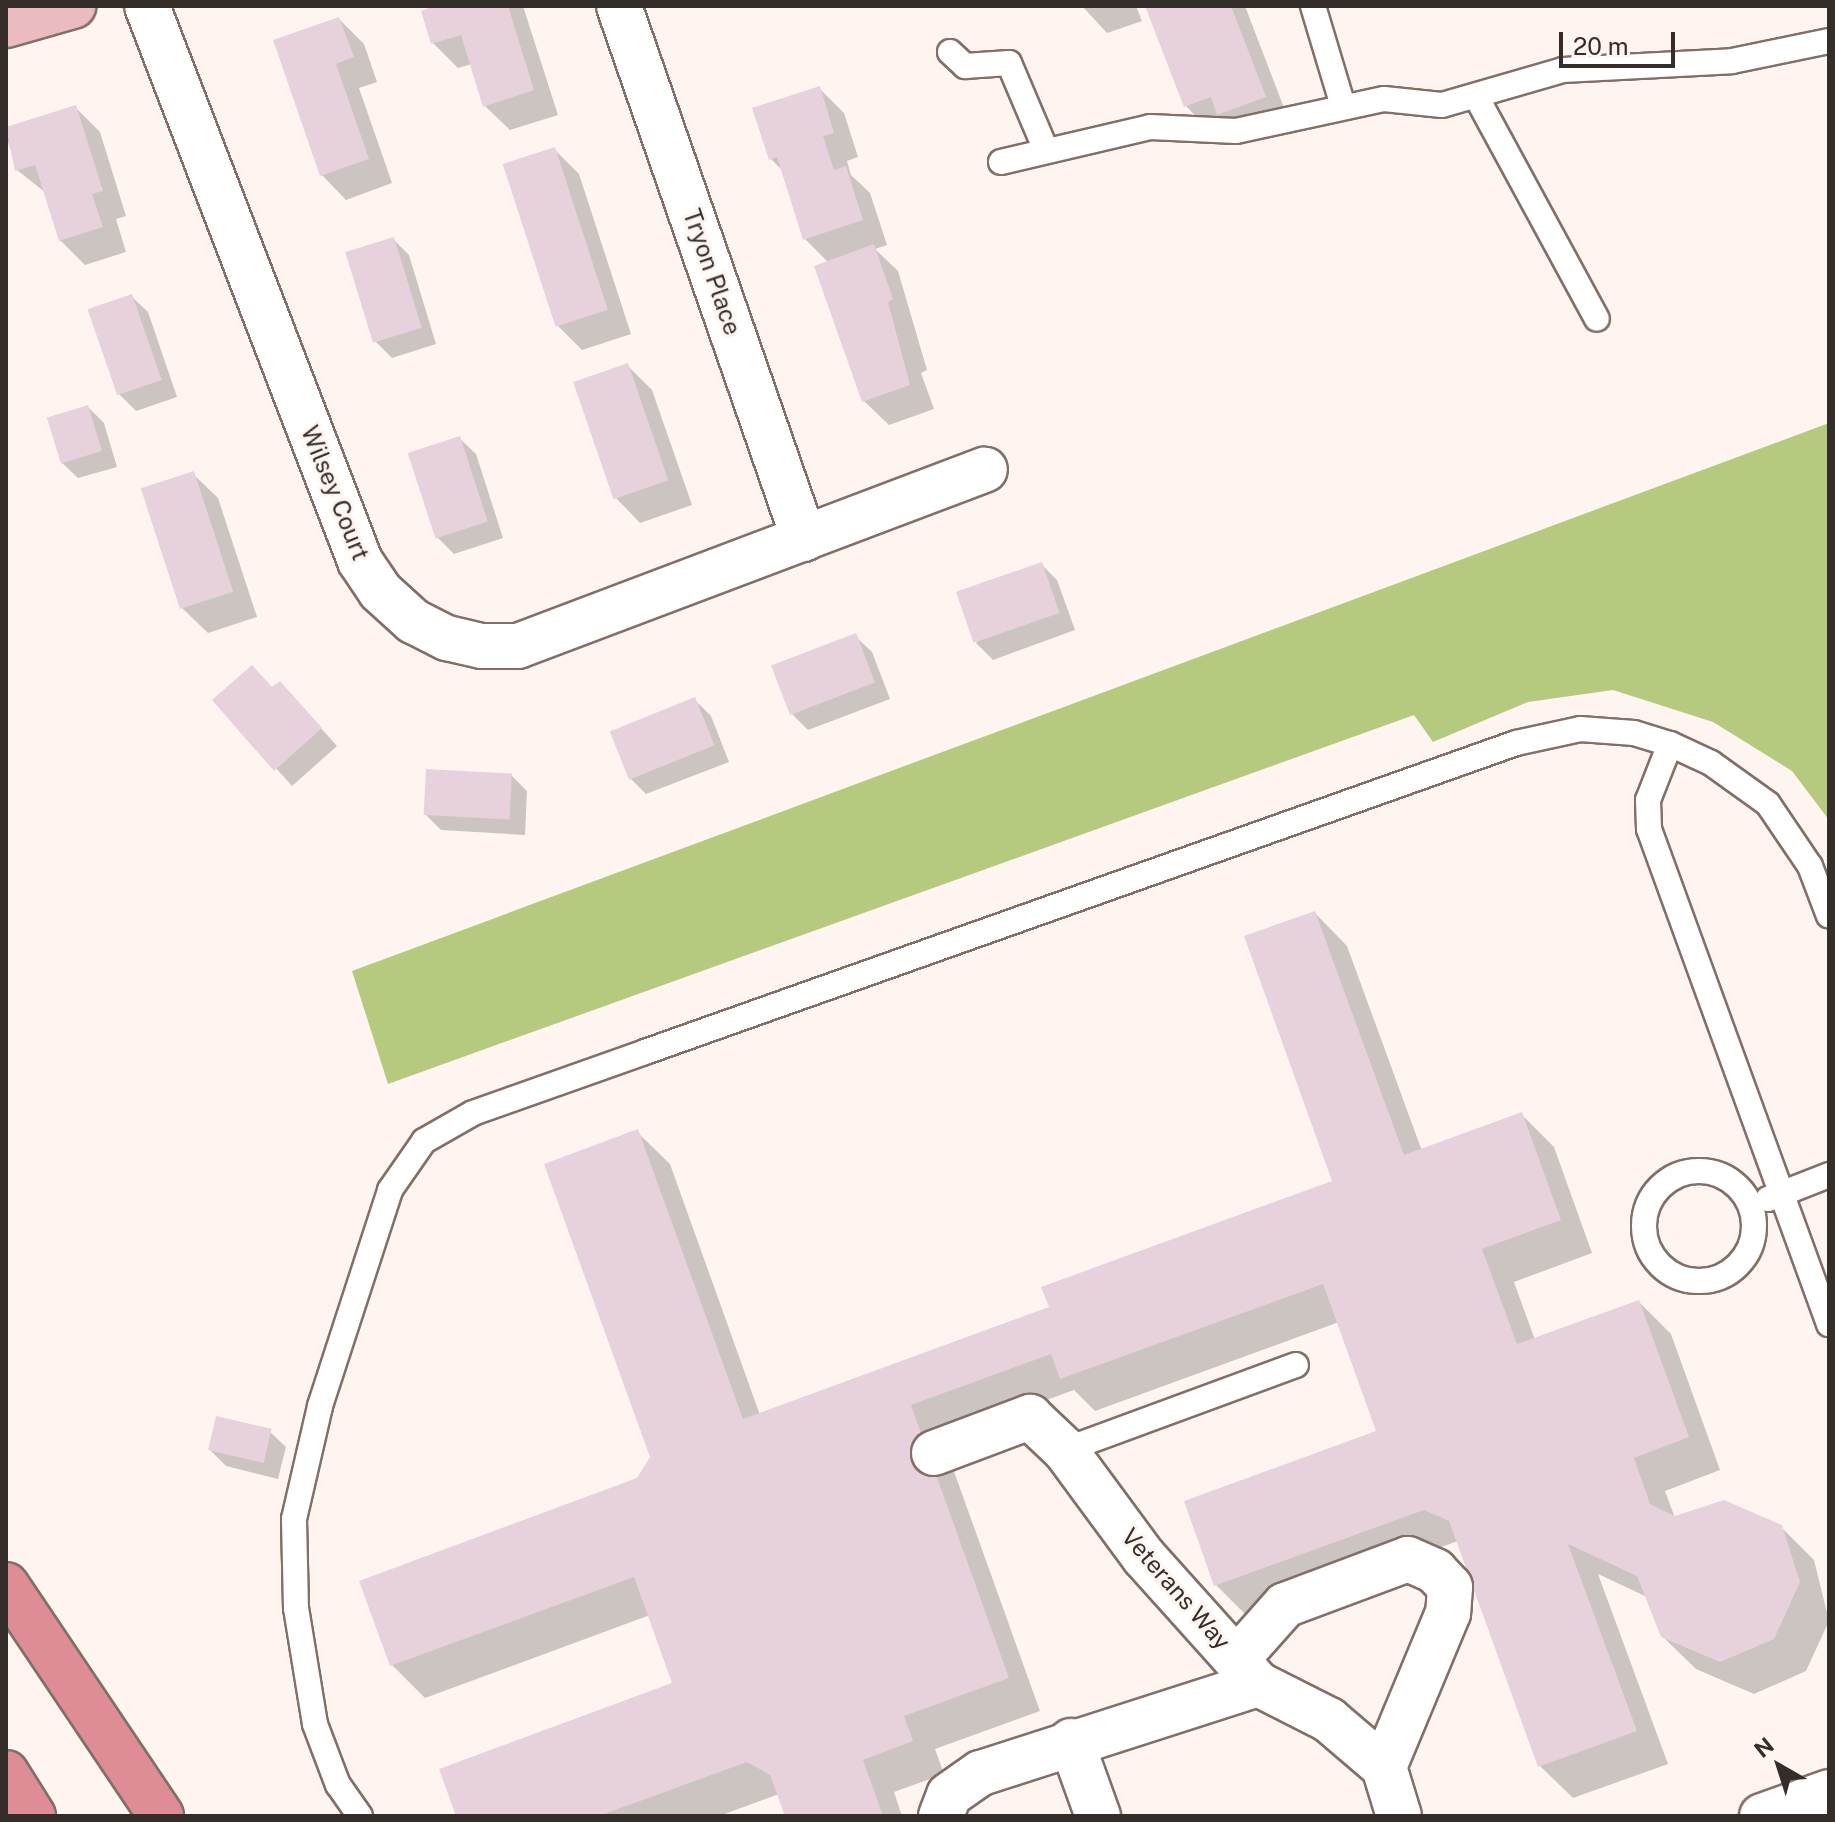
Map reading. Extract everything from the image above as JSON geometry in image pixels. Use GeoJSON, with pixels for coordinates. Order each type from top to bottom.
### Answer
{"type":"FeatureCollection","features":[{"type":"Feature","properties":{"kind":"highway"},"geometry":{"type":"LineString","coordinates":[[6,1564],[35,1625]]}},
{"type":"Feature","properties":{"kind":"highway"},"geometry":{"type":"LineString","coordinates":[[6,1585],[161,1816]]}},
{"type":"Feature","properties":{"kind":"highway"},"geometry":{"type":"LineString","coordinates":[[6,1773],[33,1816]]}},
{"type":"Feature","properties":{"kind":"main road"},"geometry":{"type":"LineString","coordinates":[[6,25],[73,6]]}},
{"type":"Feature","properties":{"kind":"street","name":"Wilsey Court"},"geometry":{"type":"LineString","coordinates":[[147,6],[360,561],[380,591],[413,621],[447,638],[482,646],[518,646],[985,470]]}},
{"type":"Feature","properties":{"kind":"street","name":"Tryon Place"},"geometry":{"type":"LineString","coordinates":[[619,6],[804,539]]}},
{"type":"Feature","properties":{"kind":"street","name":"Veterans Way"},"geometry":{"type":"LineString","coordinates":[[934,1453],[1030,1417],[1065,1450],[1144,1557],[1247,1672],[1329,1720],[1384,1767]]}},
{"type":"Feature","properties":{"kind":"street"},"geometry":{"type":"LineString","coordinates":[[941,1816],[949,1795],[981,1773],[1247,1672],[1285,1605],[1408,1559],[1435,1571],[1450,1587],[1448,1613],[1384,1767],[1399,1816]]}},
{"type":"Feature","properties":{"kind":"street"},"geometry":{"type":"LineString","coordinates":[[1071,1741],[1098,1816]]}},
{"type":"Feature","properties":{"kind":"street"},"geometry":{"type":"LineString","coordinates":[[1762,1816],[1829,1792]]}},
{"type":"Feature","properties":{"kind":"lane"},"geometry":{"type":"LineString","coordinates":[[1313,6],[1343,106]]}},
{"type":"Feature","properties":{"kind":"lane"},"geometry":{"type":"LineString","coordinates":[[1001,162],[1150,127],[1236,131],[1384,99],[1442,105],[1477,98],[1563,70],[1732,61],[1829,41]]}},
{"type":"Feature","properties":{"kind":"lane"},"geometry":{"type":"LineString","coordinates":[[950,52],[965,66],[1009,63],[1046,150]]}},
{"type":"Feature","properties":{"kind":"lane"},"geometry":{"type":"LineString","coordinates":[[1477,98],[1597,319]]}},
{"type":"Feature","properties":{"kind":"lane"},"geometry":{"type":"LineString","coordinates":[[360,1816],[338,1785],[315,1724],[296,1608],[294,1519],[320,1406],[390,1190],[424,1141],[473,1113],[1516,743],[1580,729],[1634,733],[1670,744],[1711,763],[1768,804],[1810,866],[1829,916]]}},
{"type":"Feature","properties":{"kind":"lane"},"geometry":{"type":"LineString","coordinates":[[1670,744],[1648,800],[1649,829],[1829,1324]]}},
{"type":"Feature","properties":{"kind":"lane"},"geometry":{"type":"LineString","coordinates":[[1702,1170],[1723,1176],[1741,1189],[1752,1207],[1749,1249],[1737,1267],[1718,1278],[1697,1281],[1675,1276],[1647,1244],[1650,1202],[1681,1173],[1702,1170]]}},
{"type":"Feature","properties":{"kind":"lane"},"geometry":{"type":"LineString","coordinates":[[1752,1207],[1829,1175]]}},
{"type":"Feature","properties":{"kind":"lane"},"geometry":{"type":"LineString","coordinates":[[1065,1450],[1296,1365]]}},
{"type":"Feature","properties":{"kind":"green space"},"geometry":{"type":"Polygon","coordinates":[[[1829,423],[1829,820],[1792,771],[1713,722],[1613,690],[1528,702],[1433,742],[1414,715],[388,1084],[352,971],[1829,423]]]}},
{"type":"Feature","properties":{"kind":"building"},"geometry":{"type":"Polygon","coordinates":[[[435,6],[508,6],[534,90],[483,107],[461,35],[431,44],[421,11],[435,6]]]}},
{"type":"Feature","properties":{"kind":"building"},"geometry":{"type":"Polygon","coordinates":[[[1145,6],[1231,6],[1266,97],[1217,115],[1211,97],[1184,107],[1145,6]]]}},
{"type":"Feature","properties":{"kind":"building"},"geometry":{"type":"Polygon","coordinates":[[[339,17],[354,57],[336,64],[369,159],[320,176],[273,40],[339,17]]]}},
{"type":"Feature","properties":{"kind":"building"},"geometry":{"type":"Polygon","coordinates":[[[820,86],[834,133],[823,136],[834,170],[846,166],[863,220],[803,240],[777,157],[769,160],[752,108],[820,86]]]}},
{"type":"Feature","properties":{"kind":"building"},"geometry":{"type":"Polygon","coordinates":[[[76,105],[103,191],[92,194],[103,227],[59,241],[35,165],[15,171],[6,127],[76,105]]]}},
{"type":"Feature","properties":{"kind":"building"},"geometry":{"type":"Polygon","coordinates":[[[555,147],[608,310],[556,327],[503,164],[555,147]]]}},
{"type":"Feature","properties":{"kind":"building"},"geometry":{"type":"Polygon","coordinates":[[[394,237],[422,328],[373,343],[345,252],[394,237]]]}},
{"type":"Feature","properties":{"kind":"building"},"geometry":{"type":"Polygon","coordinates":[[[874,244],[893,299],[888,302],[910,385],[862,402],[814,266],[874,244]]]}},
{"type":"Feature","properties":{"kind":"building"},"geometry":{"type":"Polygon","coordinates":[[[132,294],[162,380],[117,395],[88,309],[132,294]]]}},
{"type":"Feature","properties":{"kind":"building"},"geometry":{"type":"Polygon","coordinates":[[[628,363],[668,480],[614,499],[573,382],[628,363]]]}},
{"type":"Feature","properties":{"kind":"building"},"geometry":{"type":"Polygon","coordinates":[[[88,405],[102,451],[61,463],[47,418],[88,405]]]}},
{"type":"Feature","properties":{"kind":"building"},"geometry":{"type":"Polygon","coordinates":[[[460,436],[488,522],[436,539],[408,453],[460,436]]]}},
{"type":"Feature","properties":{"kind":"building"},"geometry":{"type":"Polygon","coordinates":[[[194,471],[233,592],[180,609],[141,488],[194,471]]]}},
{"type":"Feature","properties":{"kind":"building"},"geometry":{"type":"Polygon","coordinates":[[[1042,562],[1060,613],[974,643],[956,592],[1042,562]]]}},
{"type":"Feature","properties":{"kind":"building"},"geometry":{"type":"Polygon","coordinates":[[[856,633],[875,682],[790,715],[771,666],[856,633]]]}},
{"type":"Feature","properties":{"kind":"building"},"geometry":{"type":"Polygon","coordinates":[[[252,665],[272,687],[280,681],[322,728],[274,771],[212,700],[252,665]]]}},
{"type":"Feature","properties":{"kind":"building"},"geometry":{"type":"Polygon","coordinates":[[[695,697],[714,745],[629,780],[610,731],[695,697]]]}},
{"type":"Feature","properties":{"kind":"building"},"geometry":{"type":"Polygon","coordinates":[[[426,769],[512,774],[509,819],[424,815],[426,769]]]}},
{"type":"Feature","properties":{"kind":"building"},"geometry":{"type":"Polygon","coordinates":[[[1315,911],[1404,1155],[1522,1112],[1561,1220],[1482,1249],[1517,1344],[1639,1300],[1689,1437],[1634,1458],[1650,1504],[1675,1516],[1724,1500],[1782,1525],[1800,1582],[1774,1639],[1720,1662],[1661,1637],[1637,1576],[1568,1544],[1637,1731],[1538,1767],[1449,1521],[1424,1510],[1214,1586],[1184,1501],[1376,1431],[1323,1284],[1060,1379],[1051,1354],[911,1405],[1009,1678],[904,1716],[913,1741],[863,1760],[883,1816],[785,1816],[770,1775],[747,1762],[599,1816],[456,1816],[439,1769],[672,1683],[634,1577],[390,1666],[359,1581],[637,1478],[650,1457],[544,1164],[638,1129],[743,1419],[1049,1307],[1041,1287],[1332,1181],[1244,936],[1315,911]]]}},
{"type":"Feature","properties":{"kind":"building"},"geometry":{"type":"Polygon","coordinates":[[[216,1416],[272,1429],[264,1463],[208,1450],[216,1416]]]}}]}
